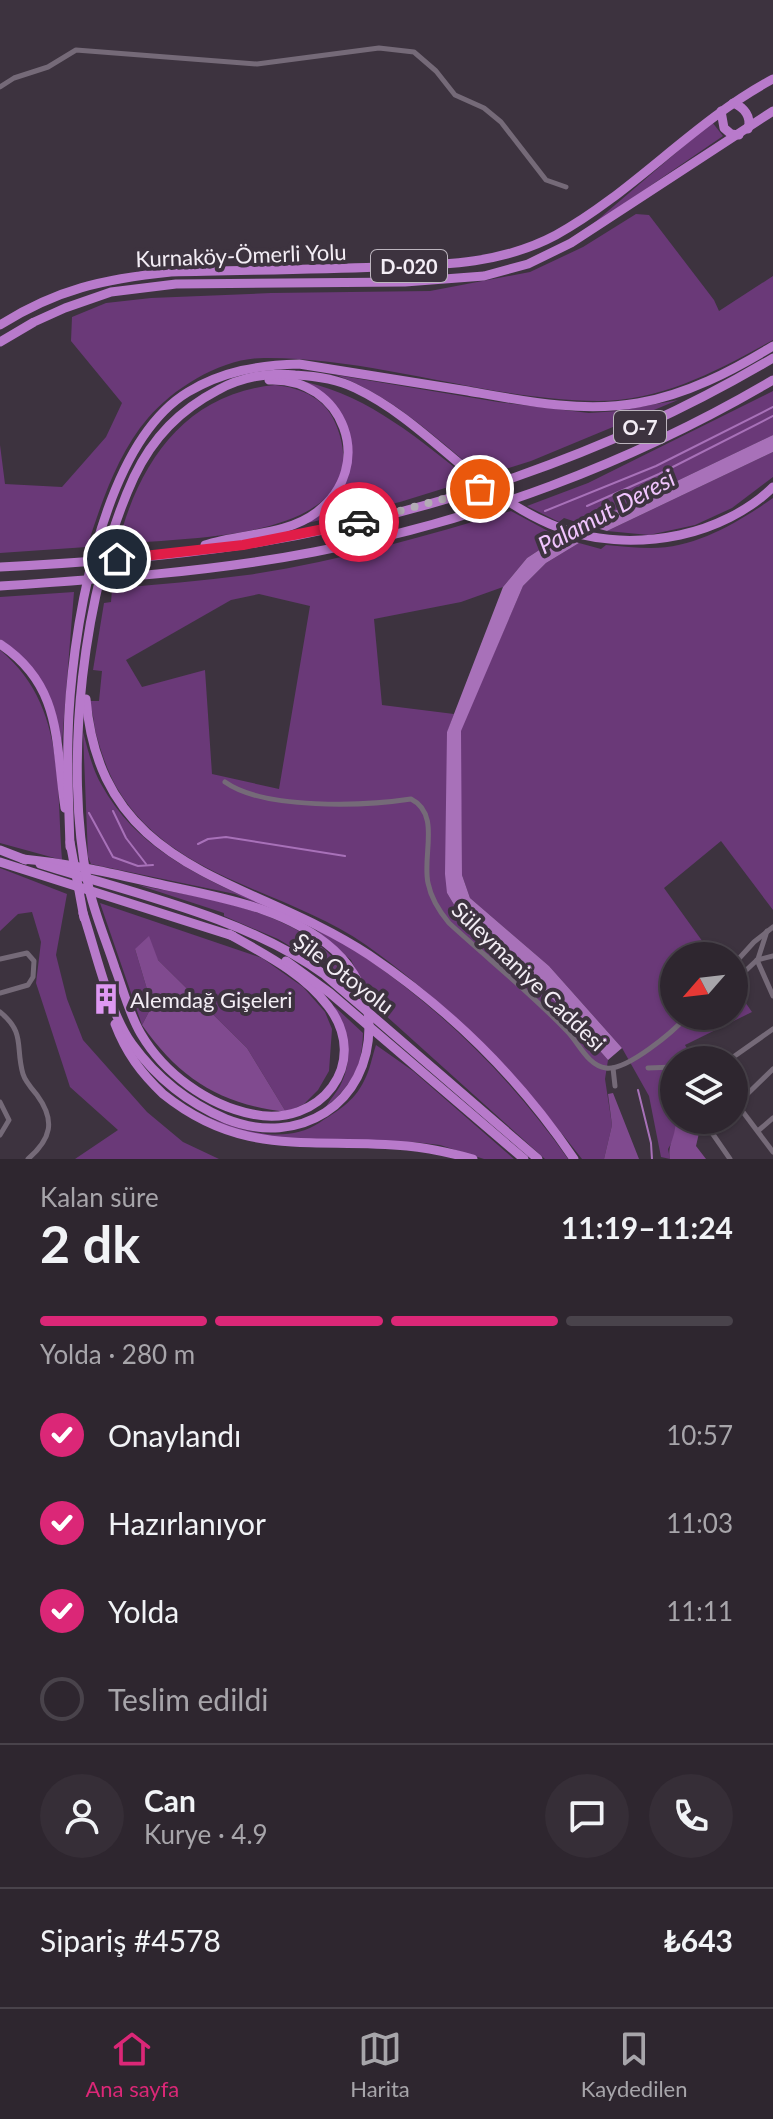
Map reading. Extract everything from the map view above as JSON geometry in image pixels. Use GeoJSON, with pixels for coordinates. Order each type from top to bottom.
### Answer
{"type":"FeatureCollection","features":[{"type":"Feature","properties":{"kind":"highway","name":"Kurnaköy-Ömerli Yolu"},"geometry":{"type":"LineString","coordinates":[[0,325],[67,292],[126,277],[171,272],[464,264],[525,250],[558,234],[598,208],[721,111],[773,79]]}},
{"type":"Feature","properties":{"kind":"highway"},"geometry":{"type":"LineString","coordinates":[[733,103],[747,115],[748,129]]}},
{"type":"Feature","properties":{"kind":"highway"},"geometry":{"type":"LineString","coordinates":[[721,111],[724,128],[728,133],[739,135]]}},
{"type":"Feature","properties":{"kind":"highway","name":"Kurnaköy-Ömerli Yolu"},"geometry":{"type":"LineString","coordinates":[[0,342],[65,308],[111,292],[176,284],[405,282],[484,276],[511,269],[571,243],[773,111]]}},
{"type":"Feature","properties":{"kind":"highway"},"geometry":{"type":"LineString","coordinates":[[70,847],[68,736],[77,636],[84,597],[99,540],[124,470],[137,444],[161,415],[187,392],[240,370],[263,365],[299,364],[526,401],[607,407],[640,403],[681,392],[773,346]]}},
{"type":"Feature","properties":{"kind":"highway","name":"O-7"},"geometry":{"type":"LineString","coordinates":[[0,567],[173,554],[381,518],[500,482],[601,445],[699,399],[773,358]]}},
{"type":"Feature","properties":{"kind":"highway"},"geometry":{"type":"LineString","coordinates":[[229,934],[304,981],[331,1008],[340,1027],[342,1061],[338,1076],[325,1096],[303,1112],[274,1117],[229,1107],[198,1092],[174,1074],[139,1031],[95,912],[84,859],[79,758],[84,676],[96,597],[111,542],[136,474],[164,429],[177,415],[225,386],[241,380],[281,373],[329,379],[354,387],[417,429],[521,509],[554,526],[613,540],[664,538],[694,532],[737,513],[773,487]]}},
{"type":"Feature","properties":{"kind":"highway"},"geometry":{"type":"LineString","coordinates":[[173,554],[311,517],[332,498],[342,482],[348,457],[347,437],[339,416],[325,398],[308,386],[284,380],[241,380]]}},
{"type":"Feature","properties":{"kind":"highway","name":"O-7"},"geometry":{"type":"LineString","coordinates":[[0,586],[177,572],[248,563],[393,534],[523,495],[596,467],[675,432],[773,380]]}},
{"type":"Feature","properties":{"kind":"highway"},"geometry":{"type":"LineString","coordinates":[[0,644],[22,662],[39,684],[52,710],[59,741],[70,847],[92,960],[123,1044],[131,1059],[159,1090],[202,1125],[222,1135],[261,1146],[405,1145],[473,1159]]}},
{"type":"Feature","properties":{"kind":"highway"},"geometry":{"type":"LineString","coordinates":[[84,676],[88,726],[96,758],[115,796],[152,840],[184,862],[349,942],[420,992],[505,1071],[541,1113],[574,1159]]}},
{"type":"Feature","properties":{"kind":"highway","name":"Şile Otoyolu"},"geometry":{"type":"LineString","coordinates":[[0,850],[219,920],[293,953],[325,975],[538,1159]]}},
{"type":"Feature","properties":{"kind":"highway"},"geometry":{"type":"LineString","coordinates":[[23,859],[87,868],[255,907],[291,922],[338,953],[360,986],[368,1009],[366,1062],[346,1096],[329,1110],[302,1124],[283,1127],[249,1125],[213,1113],[166,1082],[130,1042],[120,1022],[83,913]]}},
{"type":"Feature","properties":{"kind":"highway","name":"Şile Otoyolu"},"geometry":{"type":"LineString","coordinates":[[0,862],[229,934],[299,968],[524,1159]]}},
{"type":"Feature","properties":{"kind":"street"},"geometry":{"type":"LineString","coordinates":[[0,87],[14,78],[48,67],[76,50],[257,64],[379,48],[414,52],[436,71],[455,95],[484,108],[501,122],[546,180],[566,187]]}},
{"type":"Feature","properties":{"kind":"street","name":"Süleymaniye Caddesi"},"geometry":{"type":"LineString","coordinates":[[225,782],[253,795],[288,801],[321,803],[411,799],[422,806],[427,820],[427,880],[438,910],[569,1032],[593,1064],[613,1068],[653,1046],[671,1030]]}},
{"type":"Feature","properties":{"kind":"street"},"geometry":{"type":"LineString","coordinates":[[748,968],[757,960],[770,929]]}},
{"type":"Feature","properties":{"kind":"street"},"geometry":{"type":"LineString","coordinates":[[748,950],[770,929]]}},
{"type":"Feature","properties":{"kind":"street"},"geometry":{"type":"LineString","coordinates":[[0,959],[27,953],[34,961],[33,977],[28,985],[0,993]]}},
{"type":"Feature","properties":{"kind":"street"},"geometry":{"type":"LineString","coordinates":[[757,960],[773,956]]}},
{"type":"Feature","properties":{"kind":"street"},"geometry":{"type":"LineString","coordinates":[[757,960],[773,996]]}},
{"type":"Feature","properties":{"kind":"street"},"geometry":{"type":"LineString","coordinates":[[0,1012],[14,1026],[21,1047],[23,1074],[48,1113],[46,1139],[28,1159]]}},
{"type":"Feature","properties":{"kind":"street"},"geometry":{"type":"LineString","coordinates":[[748,1047],[773,1029]]}},
{"type":"Feature","properties":{"kind":"street"},"geometry":{"type":"LineString","coordinates":[[613,1068],[615,1086]]}},
{"type":"Feature","properties":{"kind":"street"},"geometry":{"type":"LineString","coordinates":[[648,1068],[660,1068]]}},
{"type":"Feature","properties":{"kind":"street"},"geometry":{"type":"LineString","coordinates":[[748,1091],[773,1069]]}},
{"type":"Feature","properties":{"kind":"street"},"geometry":{"type":"LineString","coordinates":[[0,1102],[9,1120],[0,1135]]}},
{"type":"Feature","properties":{"kind":"street"},"geometry":{"type":"LineString","coordinates":[[748,1118],[773,1152]]}},
{"type":"Feature","properties":{"kind":"street"},"geometry":{"type":"LineString","coordinates":[[759,1130],[773,1118]]}},
{"type":"Feature","properties":{"kind":"street"},"geometry":{"type":"LineString","coordinates":[[713,1134],[730,1159]]}},
{"type":"Feature","properties":{"kind":"shaded area"},"geometry":{"type":"Polygon","coordinates":[[[712,122],[723,136],[587,229],[712,122]]]}},
{"type":"Feature","properties":{"kind":"shaded area"},"geometry":{"type":"Polygon","coordinates":[[[636,214],[649,215],[714,300],[719,311],[773,276],[773,340],[689,382],[622,400],[556,399],[514,394],[347,364],[306,360],[264,358],[232,363],[185,385],[148,418],[119,463],[87,547],[0,553],[0,445],[5,484],[62,487],[106,437],[122,403],[71,341],[72,317],[106,303],[151,298],[430,291],[530,272],[583,247],[636,214]]]}},
{"type":"Feature","properties":{"kind":"shaded area"},"geometry":{"type":"Polygon","coordinates":[[[336,375],[498,402],[589,413],[678,400],[531,461],[483,476],[396,407],[336,375]]]}},
{"type":"Feature","properties":{"kind":"shaded area"},"geometry":{"type":"Polygon","coordinates":[[[306,382],[330,389],[373,409],[413,435],[471,480],[400,502],[303,524],[331,504],[342,488],[347,426],[331,400],[306,382]]]}},
{"type":"Feature","properties":{"kind":"shaded area"},"geometry":{"type":"Polygon","coordinates":[[[275,385],[304,392],[320,402],[333,417],[343,465],[330,493],[304,513],[268,526],[227,534],[118,544],[139,486],[170,438],[191,418],[215,402],[243,391],[275,385]]]}},
{"type":"Feature","properties":{"kind":"shaded area"},"geometry":{"type":"Polygon","coordinates":[[[773,391],[773,435],[585,525],[564,518],[559,522],[527,506],[588,483],[773,391]]]}},
{"type":"Feature","properties":{"kind":"shaded area"},"geometry":{"type":"Polygon","coordinates":[[[773,435],[773,452],[607,531],[585,525],[773,435]]]}},
{"type":"Feature","properties":{"kind":"shaded area"},"geometry":{"type":"Polygon","coordinates":[[[773,452],[773,477],[732,508],[695,525],[649,535],[607,531],[773,452]]]}},
{"type":"Feature","properties":{"kind":"shaded area"},"geometry":{"type":"Polygon","coordinates":[[[773,498],[773,910],[721,841],[664,888],[703,942],[660,942],[660,1030],[715,1030],[686,1046],[660,1046],[660,1134],[676,1134],[668,1149],[670,1159],[661,1157],[649,1096],[622,1048],[549,966],[470,898],[462,875],[460,731],[523,586],[546,563],[579,543],[601,549],[606,545],[651,548],[684,544],[745,516],[773,498]]]}},
{"type":"Feature","properties":{"kind":"shaded area"},"geometry":{"type":"Polygon","coordinates":[[[511,511],[559,537],[527,558],[503,587],[461,602],[374,619],[382,705],[454,714],[447,733],[447,893],[456,908],[566,1012],[608,1060],[605,1079],[612,1125],[604,1159],[582,1159],[482,1044],[427,992],[366,945],[335,926],[198,863],[167,843],[140,819],[117,788],[106,763],[95,730],[90,701],[99,701],[102,671],[93,670],[104,603],[111,602],[112,589],[281,570],[380,548],[511,511]],[[259,594],[231,600],[126,660],[142,687],[205,670],[212,774],[279,789],[310,606],[259,594]]]}},
{"type":"Feature","properties":{"kind":"shaded area"},"geometry":{"type":"Polygon","coordinates":[[[559,537],[579,543],[546,563],[523,586],[461,731],[462,875],[470,898],[549,966],[622,1048],[608,1060],[566,1012],[456,908],[447,893],[445,874],[447,732],[503,587],[527,558],[559,537]]]}},
{"type":"Feature","properties":{"kind":"shaded area"},"geometry":{"type":"Polygon","coordinates":[[[74,592],[62,742],[54,708],[0,639],[0,597],[74,592]]]}},
{"type":"Feature","properties":{"kind":"shaded area"},"geometry":{"type":"Polygon","coordinates":[[[0,650],[21,671],[47,720],[57,774],[62,860],[0,843],[0,650]]]}},
{"type":"Feature","properties":{"kind":"shaded area"},"geometry":{"type":"Polygon","coordinates":[[[83,732],[101,784],[125,818],[153,845],[222,886],[309,926],[235,894],[91,864],[88,857],[83,732]]]}},
{"type":"Feature","properties":{"kind":"shaded area"},"geometry":{"type":"Polygon","coordinates":[[[0,868],[67,894],[56,955],[67,999],[83,1040],[147,1112],[183,1142],[219,1159],[75,1159],[118,1130],[70,1087],[36,983],[41,942],[32,912],[18,914],[0,931],[0,868]]]}},
{"type":"Feature","properties":{"kind":"shaded area"},"geometry":{"type":"Polygon","coordinates":[[[138,885],[229,904],[289,926],[315,942],[337,962],[354,988],[321,961],[315,961],[278,939],[224,916],[224,913],[138,885]]]}},
{"type":"Feature","properties":{"kind":"shaded area"},"geometry":{"type":"Polygon","coordinates":[[[100,903],[262,958],[303,987],[325,1012],[332,1029],[329,1071],[318,1090],[304,1104],[286,1112],[247,1048],[158,960],[135,949],[152,1006],[142,1025],[100,903]]]}},
{"type":"Feature","properties":{"kind":"shaded area"},"geometry":{"type":"Polygon","coordinates":[[[315,929],[366,958],[450,1025],[501,1075],[568,1159],[545,1159],[374,1005],[351,960],[315,929]]]}},
{"type":"Feature","properties":{"kind":"shaded area"},"geometry":{"type":"Polygon","coordinates":[[[149,936],[158,960],[247,1048],[286,1112],[241,1103],[221,1095],[187,1074],[156,1044],[142,1025],[152,1006],[135,949],[149,936]]]}},
{"type":"Feature","properties":{"kind":"shaded area"},"geometry":{"type":"Polygon","coordinates":[[[334,1006],[363,1033],[354,1074],[343,1091],[326,1107],[345,1075],[348,1055],[334,1006]]]}},
{"type":"Feature","properties":{"kind":"shaded area"},"geometry":{"type":"Polygon","coordinates":[[[376,1045],[413,1071],[514,1159],[484,1159],[440,1145],[414,1142],[256,1141],[201,1114],[261,1133],[291,1134],[305,1130],[339,1110],[355,1095],[366,1077],[376,1045]]]}},
{"type":"Feature","properties":{"kind":"shaded area"},"geometry":{"type":"Polygon","coordinates":[[[613,1093],[639,1159],[604,1159],[612,1125],[608,1094],[613,1093]]]}},
{"type":"Feature","properties":{"kind":"shaded area"},"geometry":{"type":"Polygon","coordinates":[[[674,1134],[699,1134],[696,1146],[706,1159],[670,1159],[674,1134]]]}},
{"type":"Feature","properties":{"kind":"waterway"},"geometry":{"type":"LineString","coordinates":[[545,511],[656,466],[773,407]]}},
{"type":"Feature","properties":{"kind":"waterway"},"geometry":{"type":"LineString","coordinates":[[587,506],[659,474],[773,416]]}},
{"type":"Feature","properties":{"kind":"waterway"},"geometry":{"type":"LineString","coordinates":[[113,811],[126,838],[146,864]]}},
{"type":"Feature","properties":{"kind":"waterway"},"geometry":{"type":"LineString","coordinates":[[89,813],[113,857],[138,866],[153,865]]}},
{"type":"Feature","properties":{"kind":"waterway"},"geometry":{"type":"LineString","coordinates":[[198,844],[208,839],[226,837],[345,856]]}},
{"type":"Feature","properties":{"kind":"waterway","name":"Palamut Deresi"},"geometry":{"type":"LineString","coordinates":[[638,1090],[652,1159]]}},
{"type":"Feature","properties":{"kind":"way so far"},"geometry":{"type":"LineString","coordinates":[[359,522],[480,489]]}},
{"type":"Feature","properties":{"kind":"place","name":"Alemdağ Gişeleri"},"geometry":{"type":"Point","coordinates":[106,999]}},
{"type":"Feature","properties":{"kind":"route"},"geometry":{"type":"LineString","coordinates":[[117,559],[243,545],[359,522]]}}]}
